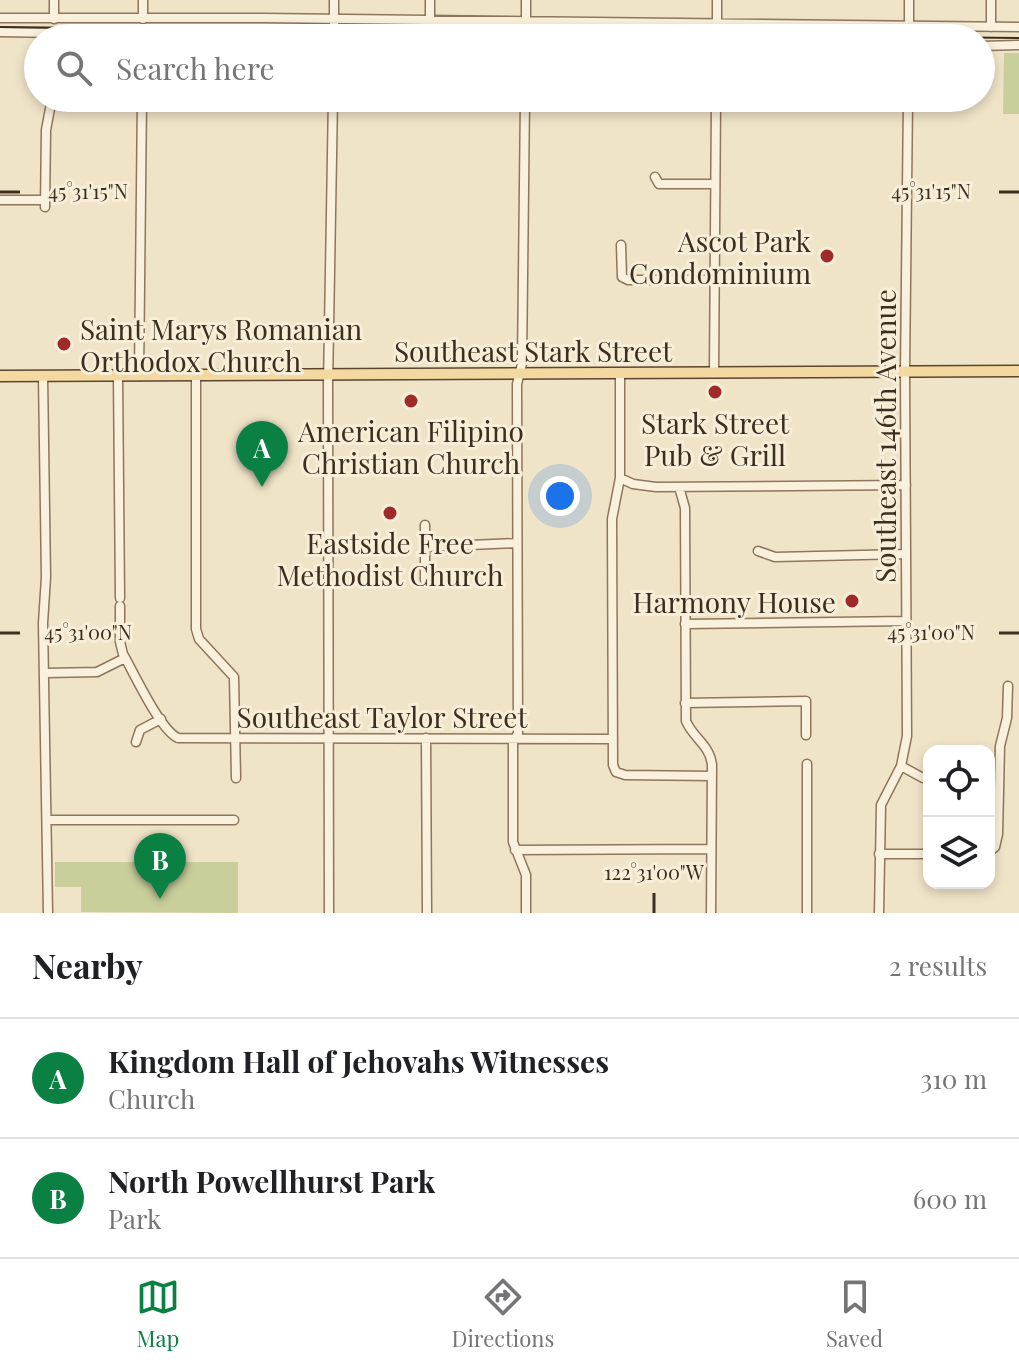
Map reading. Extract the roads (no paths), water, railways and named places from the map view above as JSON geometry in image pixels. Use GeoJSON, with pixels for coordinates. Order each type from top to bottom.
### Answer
{"type":"FeatureCollection","features":[{"type":"Feature","properties":{"kind":"main road","name":"Southeast Stark Street"},"geometry":{"type":"LineString","coordinates":[[0,376],[1019,371]]}},
{"type":"Feature","properties":{"kind":"street"},"geometry":{"type":"LineString","coordinates":[[54,0],[54,19]]}},
{"type":"Feature","properties":{"kind":"street"},"geometry":{"type":"LineString","coordinates":[[143,0],[143,19]]}},
{"type":"Feature","properties":{"kind":"street"},"geometry":{"type":"LineString","coordinates":[[334,0],[335,24]]}},
{"type":"Feature","properties":{"kind":"street"},"geometry":{"type":"LineString","coordinates":[[430,0],[430,20]]}},
{"type":"Feature","properties":{"kind":"street"},"geometry":{"type":"LineString","coordinates":[[526,0],[526,23]]}},
{"type":"Feature","properties":{"kind":"street"},"geometry":{"type":"LineString","coordinates":[[717,0],[717,24]]}},
{"type":"Feature","properties":{"kind":"street"},"geometry":{"type":"LineString","coordinates":[[909,0],[909,24]]}},
{"type":"Feature","properties":{"kind":"street"},"geometry":{"type":"LineString","coordinates":[[991,0],[991,24]]}},
{"type":"Feature","properties":{"kind":"street"},"geometry":{"type":"LineString","coordinates":[[0,18],[143,19],[223,24]]}},
{"type":"Feature","properties":{"kind":"street"},"geometry":{"type":"LineString","coordinates":[[395,24],[430,20],[622,24]]}},
{"type":"Feature","properties":{"kind":"street"},"geometry":{"type":"LineString","coordinates":[[995,27],[1019,27]]}},
{"type":"Feature","properties":{"kind":"street"},"geometry":{"type":"LineString","coordinates":[[0,32],[24,33]]}},
{"type":"Feature","properties":{"kind":"street"},"geometry":{"type":"LineString","coordinates":[[995,46],[1019,45]]}},
{"type":"Feature","properties":{"kind":"street"},"geometry":{"type":"LineString","coordinates":[[0,200],[45,204],[46,130],[49,112]]}},
{"type":"Feature","properties":{"kind":"street"},"geometry":{"type":"LineString","coordinates":[[139,376],[142,112]]}},
{"type":"Feature","properties":{"kind":"street"},"geometry":{"type":"LineString","coordinates":[[329,913],[329,375],[333,112]]}},
{"type":"Feature","properties":{"kind":"street"},"geometry":{"type":"LineString","coordinates":[[525,112],[522,364],[517,384],[518,733],[513,743],[515,850],[526,875],[526,913]]}},
{"type":"Feature","properties":{"kind":"street"},"geometry":{"type":"LineString","coordinates":[[714,373],[716,112]]}},
{"type":"Feature","properties":{"kind":"street","name":"Southeast 146th Avenue"},"geometry":{"type":"LineString","coordinates":[[879,913],[881,805],[901,766],[907,736],[905,372],[908,112]]}},
{"type":"Feature","properties":{"kind":"street"},"geometry":{"type":"LineString","coordinates":[[655,177],[659,184],[715,184]]}},
{"type":"Feature","properties":{"kind":"street"},"geometry":{"type":"LineString","coordinates":[[621,245],[622,277],[628,280],[714,280]]}},
{"type":"Feature","properties":{"kind":"street"},"geometry":{"type":"LineString","coordinates":[[620,374],[620,478],[612,519],[613,765],[616,772],[625,775],[712,776]]}},
{"type":"Feature","properties":{"kind":"street"},"geometry":{"type":"LineString","coordinates":[[43,376],[48,913]]}},
{"type":"Feature","properties":{"kind":"street"},"geometry":{"type":"LineString","coordinates":[[118,376],[120,642],[125,658],[161,719],[140,730],[136,742]]}},
{"type":"Feature","properties":{"kind":"street"},"geometry":{"type":"LineString","coordinates":[[196,376],[196,629],[199,639],[228,670],[236,685],[236,778]]}},
{"type":"Feature","properties":{"kind":"street"},"geometry":{"type":"LineString","coordinates":[[620,478],[644,486],[679,487],[906,485]]}},
{"type":"Feature","properties":{"kind":"street"},"geometry":{"type":"LineString","coordinates":[[679,487],[685,508],[686,721],[711,757],[711,913]]}},
{"type":"Feature","properties":{"kind":"street"},"geometry":{"type":"LineString","coordinates":[[425,525],[425,580]]}},
{"type":"Feature","properties":{"kind":"street"},"geometry":{"type":"LineString","coordinates":[[425,547],[517,543]]}},
{"type":"Feature","properties":{"kind":"street"},"geometry":{"type":"LineString","coordinates":[[758,551],[775,557],[905,554]]}},
{"type":"Feature","properties":{"kind":"street"},"geometry":{"type":"LineString","coordinates":[[685,624],[906,621]]}},
{"type":"Feature","properties":{"kind":"street"},"geometry":{"type":"LineString","coordinates":[[46,673],[97,672],[125,658]]}},
{"type":"Feature","properties":{"kind":"street"},"geometry":{"type":"LineString","coordinates":[[995,842],[998,834],[1000,746],[1007,718],[1008,686]]}},
{"type":"Feature","properties":{"kind":"street"},"geometry":{"type":"LineString","coordinates":[[685,703],[806,701],[806,735]]}},
{"type":"Feature","properties":{"kind":"street","name":"Southeast Taylor Street"},"geometry":{"type":"LineString","coordinates":[[161,719],[170,733],[178,738],[612,739]]}},
{"type":"Feature","properties":{"kind":"street"},"geometry":{"type":"LineString","coordinates":[[426,738],[427,913]]}},
{"type":"Feature","properties":{"kind":"street"},"geometry":{"type":"LineString","coordinates":[[807,764],[807,913]]}},
{"type":"Feature","properties":{"kind":"street"},"geometry":{"type":"LineString","coordinates":[[901,766],[923,778]]}},
{"type":"Feature","properties":{"kind":"street"},"geometry":{"type":"LineString","coordinates":[[47,820],[234,820]]}},
{"type":"Feature","properties":{"kind":"street"},"geometry":{"type":"LineString","coordinates":[[515,850],[710,849]]}},
{"type":"Feature","properties":{"kind":"street"},"geometry":{"type":"LineString","coordinates":[[879,854],[923,854]]}},
{"type":"Feature","properties":{"kind":"tram line"},"geometry":{"type":"LineString","coordinates":[[0,27],[24,27]]}},
{"type":"Feature","properties":{"kind":"tram line"},"geometry":{"type":"LineString","coordinates":[[995,38],[1019,38]]}},
{"type":"Feature","properties":{"kind":"place","name":"Ascot Park Condominium"},"geometry":{"type":"Point","coordinates":[827,256]}},
{"type":"Feature","properties":{"kind":"place","name":"Saint Marys Romanian Orthodox Church"},"geometry":{"type":"Point","coordinates":[64,344]}},
{"type":"Feature","properties":{"kind":"place","name":"Stark Street Pub & Grill"},"geometry":{"type":"Point","coordinates":[715,392]}},
{"type":"Feature","properties":{"kind":"place","name":"American Filipino Christian Church"},"geometry":{"type":"Point","coordinates":[411,401]}},
{"type":"Feature","properties":{"kind":"place","name":"Kingdom Hall of Jehovahs Witnesses"},"geometry":{"type":"Point","coordinates":[262,487]}},
{"type":"Feature","properties":{"kind":"place","name":"Eastside Free Methodist Church"},"geometry":{"type":"Point","coordinates":[390,513]}},
{"type":"Feature","properties":{"kind":"place","name":"Harmony House"},"geometry":{"type":"Point","coordinates":[852,601]}},
{"type":"Feature","properties":{"kind":"place","name":"North Powellhurst Park"},"geometry":{"type":"Point","coordinates":[160,899]}}]}
